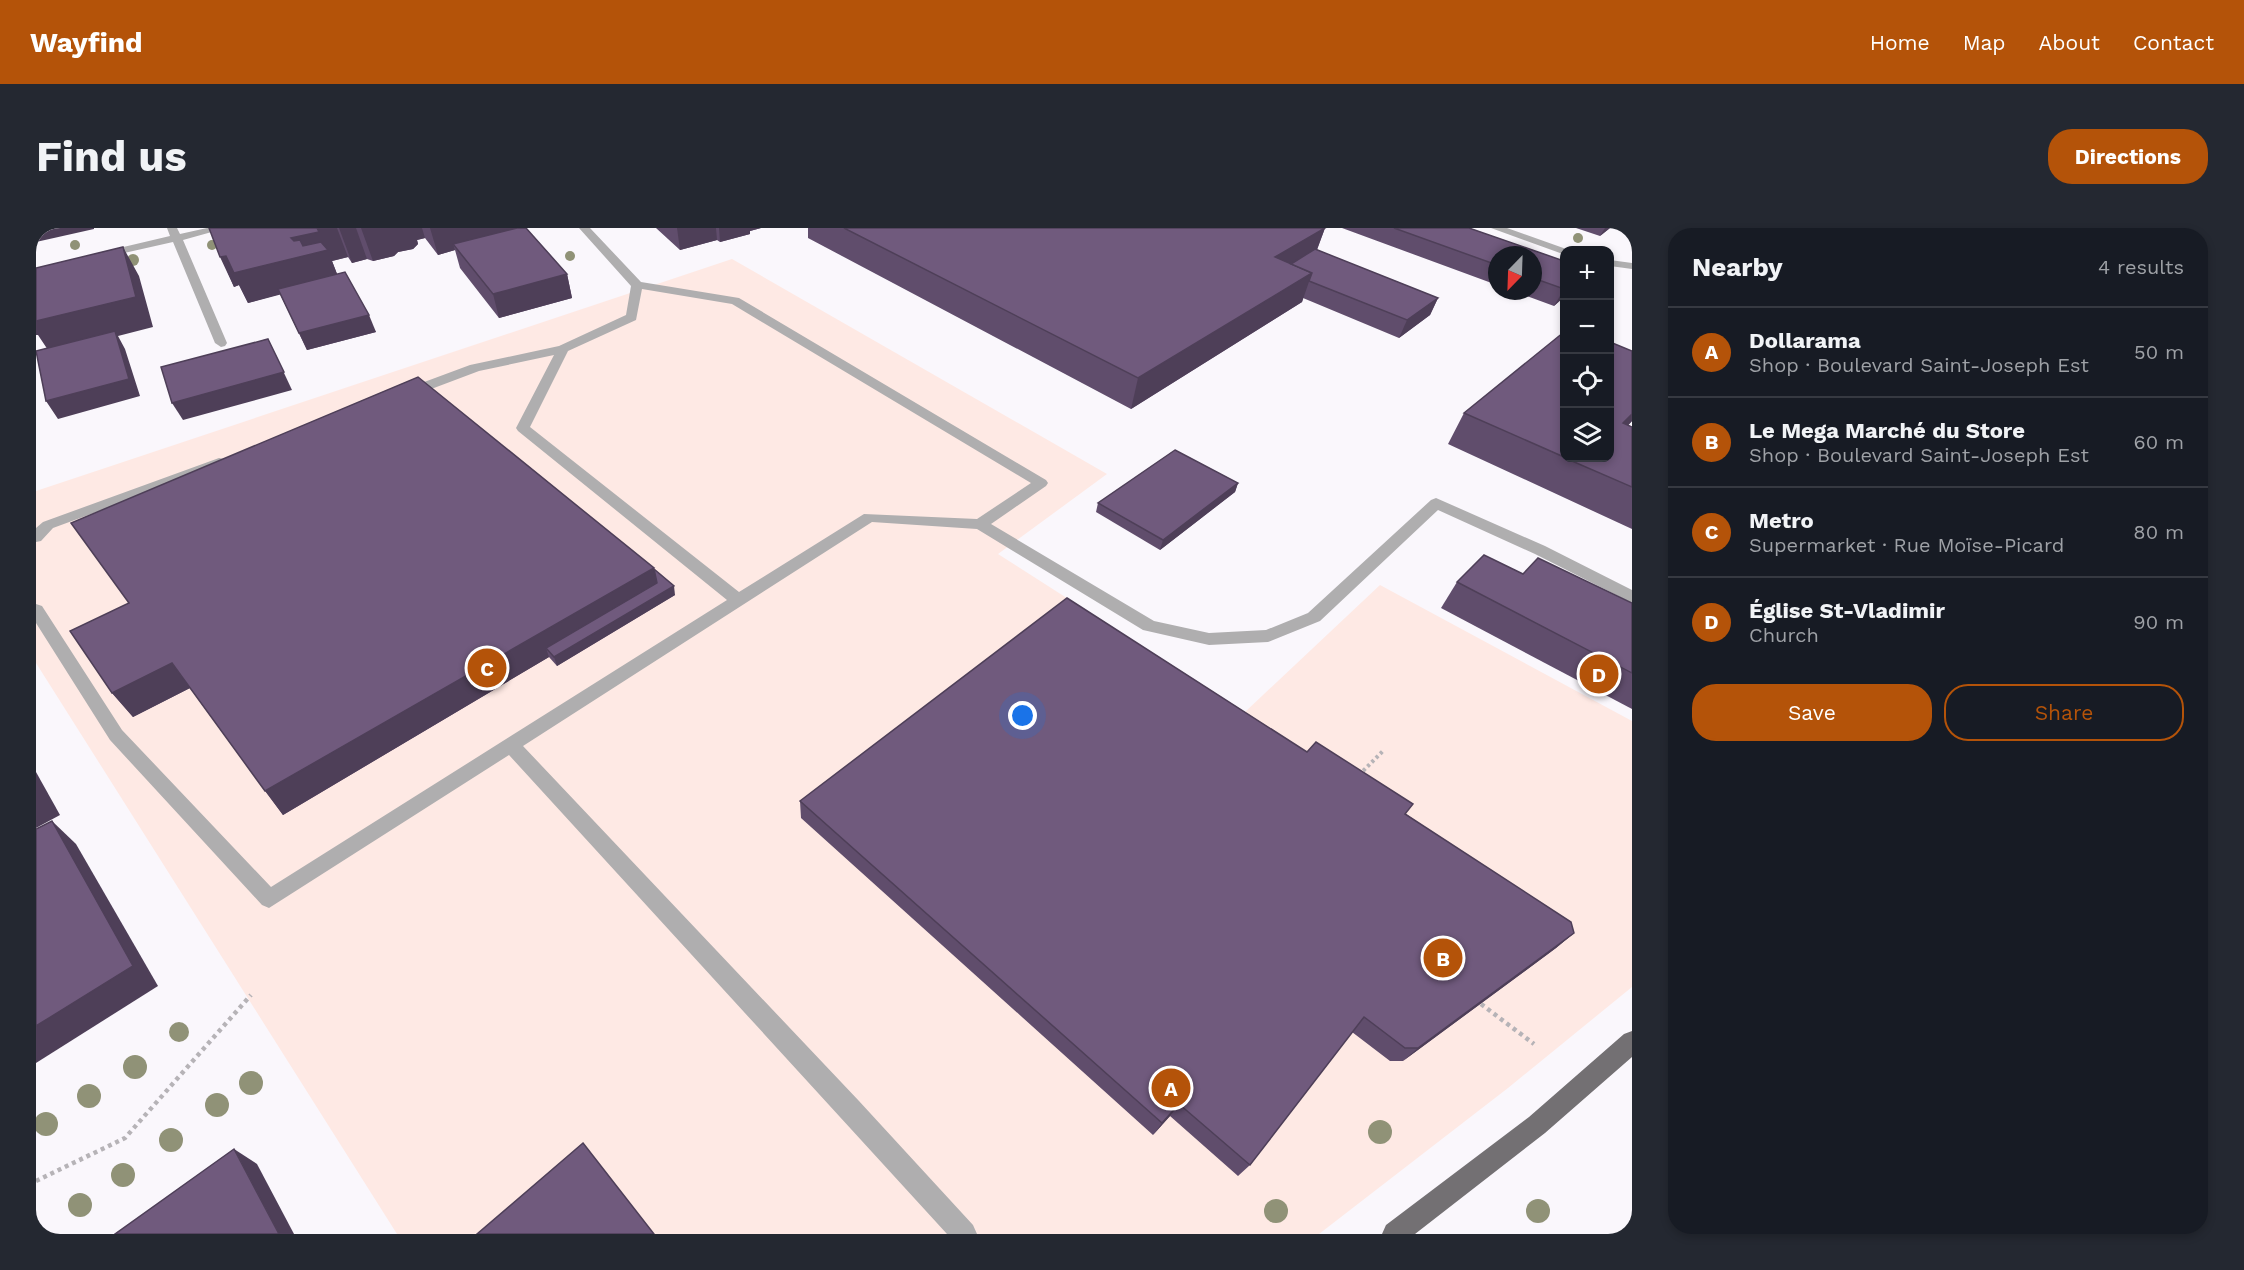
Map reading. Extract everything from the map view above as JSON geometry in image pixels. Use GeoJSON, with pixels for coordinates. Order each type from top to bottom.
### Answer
{"type":"FeatureCollection","features":[{"type":"Feature","properties":{"kind":"main road"},"geometry":{"type":"LineString","coordinates":[[1395,1234],[1538,1125],[1632,1042]]}},
{"type":"Feature","properties":{"kind":"street"},"geometry":{"type":"LineString","coordinates":[[90,258],[174,233],[220,228]]}},
{"type":"Feature","properties":{"kind":"street"},"geometry":{"type":"LineString","coordinates":[[584,228],[637,285],[735,301],[1041,483],[980,524]]}},
{"type":"Feature","properties":{"kind":"street"},"geometry":{"type":"LineString","coordinates":[[1496,228],[1560,250]]}},
{"type":"Feature","properties":{"kind":"street"},"geometry":{"type":"LineString","coordinates":[[174,233],[220,343]]}},
{"type":"Feature","properties":{"kind":"street"},"geometry":{"type":"LineString","coordinates":[[1614,264],[1632,266]]}},
{"type":"Feature","properties":{"kind":"street"},"geometry":{"type":"LineString","coordinates":[[396,397],[475,368],[563,349],[632,317],[637,285]]}},
{"type":"Feature","properties":{"kind":"street"},"geometry":{"type":"LineString","coordinates":[[563,349],[523,428],[738,600]]}},
{"type":"Feature","properties":{"kind":"street"},"geometry":{"type":"LineString","coordinates":[[36,537],[48,525],[228,459]]}},
{"type":"Feature","properties":{"kind":"street"},"geometry":{"type":"LineString","coordinates":[[36,610],[116,735],[269,899],[869,517],[980,524],[1149,626],[1209,639],[1268,636],[1314,617],[1436,503],[1540,550],[1632,597]]}},
{"type":"Feature","properties":{"kind":"street"},"geometry":{"type":"LineString","coordinates":[[511,745],[851,1109],[964,1234]]}},
{"type":"Feature","properties":{"kind":"path"},"geometry":{"type":"LineString","coordinates":[[1355,779],[1384,750]]}},
{"type":"Feature","properties":{"kind":"path"},"geometry":{"type":"LineString","coordinates":[[36,1181],[125,1138],[251,995]]}},
{"type":"Feature","properties":{"kind":"path"},"geometry":{"type":"LineString","coordinates":[[1481,1004],[1534,1044]]}},
{"type":"Feature","properties":{"kind":"shaded area"},"geometry":{"type":"Polygon","coordinates":[[[732,259],[1107,474],[998,554],[1245,712],[1380,585],[1632,721],[1632,987],[1508,1088],[1319,1234],[397,1234],[36,663],[36,491],[732,259]]]}},
{"type":"Feature","properties":{"kind":"building"},"geometry":{"type":"Polygon","coordinates":[[[209,228],[317,228],[319,232],[291,238],[294,241],[300,240],[303,246],[321,242],[328,250],[234,273],[226,256],[220,257],[209,228]]]}},
{"type":"Feature","properties":{"kind":"building"},"geometry":{"type":"Polygon","coordinates":[[[517,228],[526,228],[567,274],[493,294],[453,244],[517,228]]]}},
{"type":"Feature","properties":{"kind":"building"},"geometry":{"type":"Polygon","coordinates":[[[844,228],[1325,228],[1275,257],[1312,273],[1138,378],[844,228]]]}},
{"type":"Feature","properties":{"kind":"building"},"geometry":{"type":"Polygon","coordinates":[[[1394,228],[1469,228],[1521,246],[1488,246],[1488,262],[1394,228]]]}},
{"type":"Feature","properties":{"kind":"building"},"geometry":{"type":"Polygon","coordinates":[[[123,247],[136,297],[36,321],[36,268],[123,247]]]}},
{"type":"Feature","properties":{"kind":"building"},"geometry":{"type":"Polygon","coordinates":[[[1315,249],[1438,298],[1407,320],[1309,281],[1312,273],[1291,264],[1315,249]]]}},
{"type":"Feature","properties":{"kind":"building"},"geometry":{"type":"Polygon","coordinates":[[[1542,253],[1560,260],[1560,288],[1542,281],[1542,253]]]}},
{"type":"Feature","properties":{"kind":"building"},"geometry":{"type":"Polygon","coordinates":[[[345,272],[369,315],[299,333],[278,289],[345,272]]]}},
{"type":"Feature","properties":{"kind":"building"},"geometry":{"type":"Polygon","coordinates":[[[115,331],[129,379],[46,401],[36,351],[115,331]]]}},
{"type":"Feature","properties":{"kind":"building"},"geometry":{"type":"Polygon","coordinates":[[[1560,335],[1560,455],[1464,413],[1560,335]]]}},
{"type":"Feature","properties":{"kind":"building"},"geometry":{"type":"Polygon","coordinates":[[[268,339],[284,372],[172,403],[161,367],[268,339]]]}},
{"type":"Feature","properties":{"kind":"building"},"geometry":{"type":"Polygon","coordinates":[[[1614,344],[1632,351],[1632,414],[1623,423],[1632,427],[1632,487],[1574,462],[1614,462],[1614,344]]]}},
{"type":"Feature","properties":{"kind":"building"},"geometry":{"type":"Polygon","coordinates":[[[418,377],[654,568],[265,791],[172,663],[112,693],[70,631],[129,603],[71,523],[418,377]]]}},
{"type":"Feature","properties":{"kind":"building"},"geometry":{"type":"Polygon","coordinates":[[[1175,450],[1238,483],[1163,540],[1098,503],[1175,450]]]}},
{"type":"Feature","properties":{"kind":"building"},"geometry":{"type":"Polygon","coordinates":[[[1484,555],[1523,574],[1538,558],[1632,603],[1632,673],[1457,582],[1484,555]]]}},
{"type":"Feature","properties":{"kind":"building"},"geometry":{"type":"Polygon","coordinates":[[[654,569],[674,586],[554,657],[546,648],[657,583],[654,569]]]}},
{"type":"Feature","properties":{"kind":"building"},"geometry":{"type":"Polygon","coordinates":[[[1067,598],[1307,752],[1316,742],[1413,804],[1405,814],[1571,922],[1574,933],[1418,1048],[1405,1048],[1364,1017],[1250,1165],[1179,1104],[1162,1123],[800,801],[1067,598]]]}},
{"type":"Feature","properties":{"kind":"building"},"geometry":{"type":"Polygon","coordinates":[[[52,821],[133,966],[36,1026],[36,829],[52,821]]]}},
{"type":"Feature","properties":{"kind":"building"},"geometry":{"type":"Polygon","coordinates":[[[583,1143],[654,1234],[477,1234],[583,1143]]]}},
{"type":"Feature","properties":{"kind":"building"},"geometry":{"type":"Polygon","coordinates":[[[234,1149],[279,1234],[115,1234],[234,1149]]]}},
{"type":"Feature","properties":{"kind":"place","name":"Metro"},"geometry":{"type":"Point","coordinates":[487,668]}},
{"type":"Feature","properties":{"kind":"place","name":"Église St-Vladimir"},"geometry":{"type":"Point","coordinates":[1599,674]}},
{"type":"Feature","properties":{"kind":"place","name":"Le Mega Marché du Store"},"geometry":{"type":"Point","coordinates":[1443,958]}},
{"type":"Feature","properties":{"kind":"place","name":"Dollarama"},"geometry":{"type":"Point","coordinates":[1171,1088]}}]}
